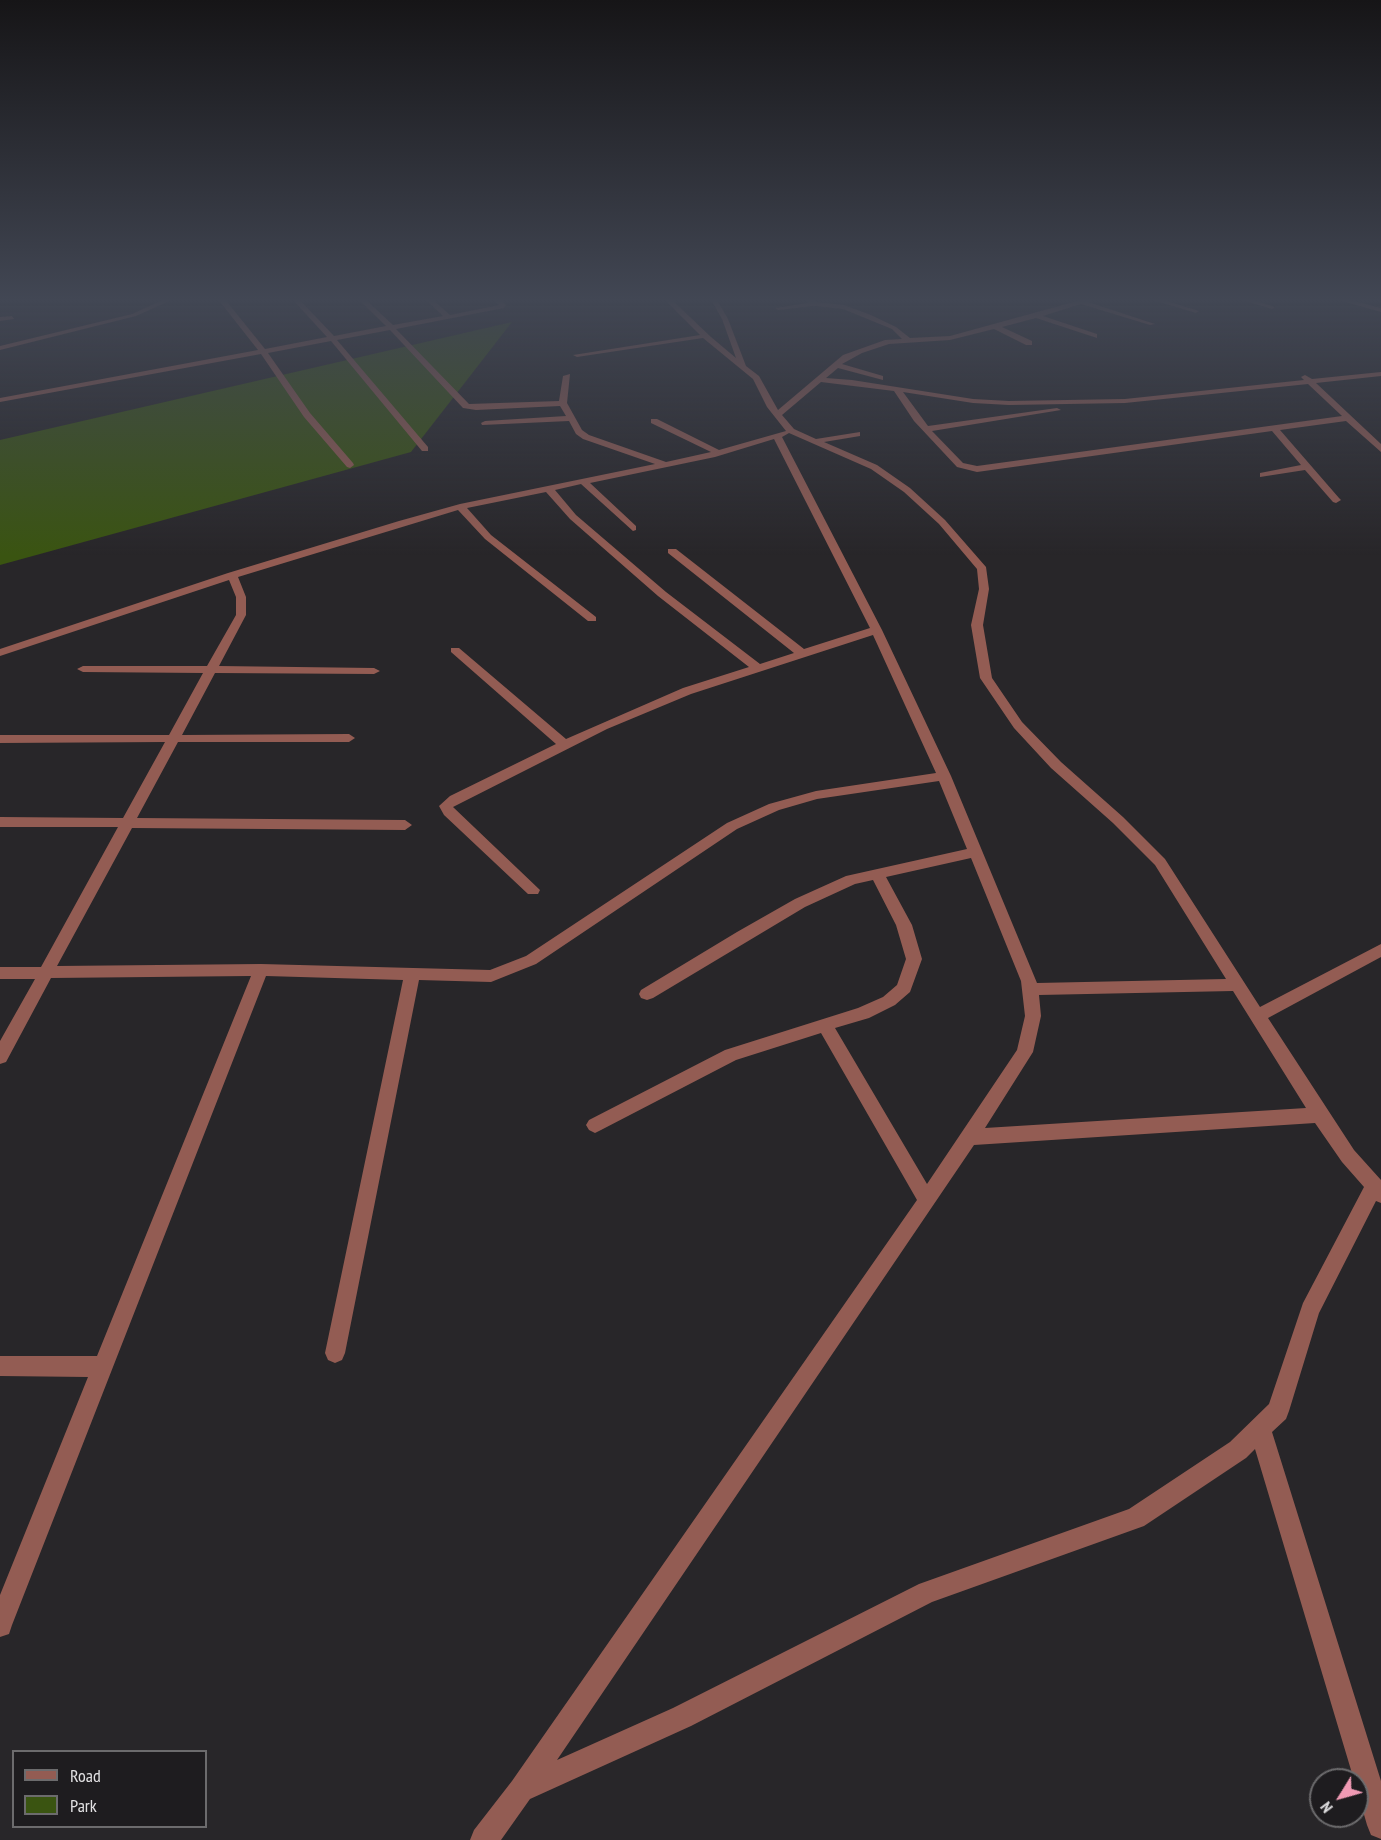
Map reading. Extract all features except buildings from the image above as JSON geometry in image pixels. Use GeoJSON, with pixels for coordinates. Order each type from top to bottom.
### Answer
{"type":"FeatureCollection","features":[{"type":"Feature","properties":{"kind":"street"},"geometry":{"type":"LineString","coordinates":[[0,400],[87,384]]}},
{"type":"Feature","properties":{"kind":"street"},"geometry":{"type":"LineString","coordinates":[[286,384],[307,415],[350,465]]}},
{"type":"Feature","properties":{"kind":"street"},"geometry":{"type":"LineString","coordinates":[[371,384],[425,449]]}},
{"type":"Feature","properties":{"kind":"street"},"geometry":{"type":"LineString","coordinates":[[445,384],[466,406],[476,408],[563,403]]}},
{"type":"Feature","properties":{"kind":"street"},"geometry":{"type":"LineString","coordinates":[[566,384],[563,403],[579,432],[586,437],[664,464]]}},
{"type":"Feature","properties":{"kind":"street"},"geometry":{"type":"LineString","coordinates":[[484,1840],[521,1790],[927,1201],[1025,1052],[1033,1016],[1029,981],[944,776],[777,415],[759,384]]}},
{"type":"Feature","properties":{"kind":"street"},"geometry":{"type":"LineString","coordinates":[[777,415],[816,384]]}},
{"type":"Feature","properties":{"kind":"street"},"geometry":{"type":"LineString","coordinates":[[864,384],[1009,404],[1125,401]]}},
{"type":"Feature","properties":{"kind":"street"},"geometry":{"type":"LineString","coordinates":[[907,384],[979,392]]}},
{"type":"Feature","properties":{"kind":"street"},"geometry":{"type":"LineString","coordinates":[[1014,393],[1138,393],[1221,384]]}},
{"type":"Feature","properties":{"kind":"street"},"geometry":{"type":"LineString","coordinates":[[927,429],[1125,401],[1292,384]]}},
{"type":"Feature","properties":{"kind":"street"},"geometry":{"type":"LineString","coordinates":[[1312,384],[1381,450]]}},
{"type":"Feature","properties":{"kind":"street"},"geometry":{"type":"LineString","coordinates":[[897,389],[927,429],[960,465],[977,469],[1348,418]]}},
{"type":"Feature","properties":{"kind":"street"},"geometry":{"type":"LineString","coordinates":[[485,423],[572,418]]}},
{"type":"Feature","properties":{"kind":"street"},"geometry":{"type":"LineString","coordinates":[[654,421],[719,453]]}},
{"type":"Feature","properties":{"kind":"street"},"geometry":{"type":"LineString","coordinates":[[1274,428],[1336,500]]}},
{"type":"Feature","properties":{"kind":"street"},"geometry":{"type":"LineString","coordinates":[[0,653],[313,549],[460,507],[719,453],[784,434],[816,441],[874,467],[908,490],[942,522],[982,569],[984,589],[977,625],[986,678],[1018,725],[1056,765],[1118,820],[1160,862],[1320,1115],[1377,1191],[1310,1310],[1278,1411],[1238,1450],[1136,1518],[927,1592],[682,1717],[521,1790]]}},
{"type":"Feature","properties":{"kind":"street"},"geometry":{"type":"LineString","coordinates":[[816,441],[857,434]]}},
{"type":"Feature","properties":{"kind":"street"},"geometry":{"type":"LineString","coordinates":[[1263,475],[1307,467]]}},
{"type":"Feature","properties":{"kind":"street"},"geometry":{"type":"LineString","coordinates":[[583,481],[633,528]]}},
{"type":"Feature","properties":{"kind":"street"},"geometry":{"type":"LineString","coordinates":[[548,488],[573,517],[662,594],[758,668]]}},
{"type":"Feature","properties":{"kind":"street"},"geometry":{"type":"LineString","coordinates":[[460,507],[488,537],[592,619]]}},
{"type":"Feature","properties":{"kind":"street"},"geometry":{"type":"LineString","coordinates":[[672,551],[802,654]]}},
{"type":"Feature","properties":{"kind":"street"},"geometry":{"type":"LineString","coordinates":[[0,1057],[241,615],[241,597],[232,576]]}},
{"type":"Feature","properties":{"kind":"street"},"geometry":{"type":"LineString","coordinates":[[533,890],[448,812],[446,806],[454,799],[565,745],[687,691],[876,630]]}},
{"type":"Feature","properties":{"kind":"street"},"geometry":{"type":"LineString","coordinates":[[455,650],[565,745]]}},
{"type":"Feature","properties":{"kind":"street"},"geometry":{"type":"LineString","coordinates":[[83,669],[374,671]]}},
{"type":"Feature","properties":{"kind":"street"},"geometry":{"type":"LineString","coordinates":[[0,740],[349,738]]}},
{"type":"Feature","properties":{"kind":"street"},"geometry":{"type":"LineString","coordinates":[[0,973],[261,970],[491,976],[531,960],[732,826],[774,807],[816,795],[944,776]]}},
{"type":"Feature","properties":{"kind":"street"},"geometry":{"type":"LineString","coordinates":[[0,822],[405,825]]}},
{"type":"Feature","properties":{"kind":"street"},"geometry":{"type":"LineString","coordinates":[[646,994],[800,903],[851,879],[976,852]]}},
{"type":"Feature","properties":{"kind":"street"},"geometry":{"type":"LineString","coordinates":[[595,1125],[731,1054],[862,1013],[889,1001],[904,988],[914,959],[904,925],[877,874]]}},
{"type":"Feature","properties":{"kind":"street"},"geometry":{"type":"LineString","coordinates":[[1258,1016],[1381,950]]}},
{"type":"Feature","properties":{"kind":"street"},"geometry":{"type":"LineString","coordinates":[[0,1625],[261,970]]}},
{"type":"Feature","properties":{"kind":"street"},"geometry":{"type":"LineString","coordinates":[[335,1353],[412,974]]}},
{"type":"Feature","properties":{"kind":"street"},"geometry":{"type":"LineString","coordinates":[[1031,989],[1238,985]]}},
{"type":"Feature","properties":{"kind":"street"},"geometry":{"type":"LineString","coordinates":[[825,1025],[927,1201]]}},
{"type":"Feature","properties":{"kind":"street"},"geometry":{"type":"LineString","coordinates":[[969,1137],[1320,1115]]}},
{"type":"Feature","properties":{"kind":"street"},"geometry":{"type":"LineString","coordinates":[[0,1366],[103,1367]]}},
{"type":"Feature","properties":{"kind":"street"},"geometry":{"type":"LineString","coordinates":[[1260,1428],[1381,1825]]}},
{"type":"Feature","properties":{"kind":"green space"},"geometry":{"type":"Polygon","coordinates":[[[244,384],[464,384],[411,452],[0,565],[0,440],[244,384]]]}}]}
